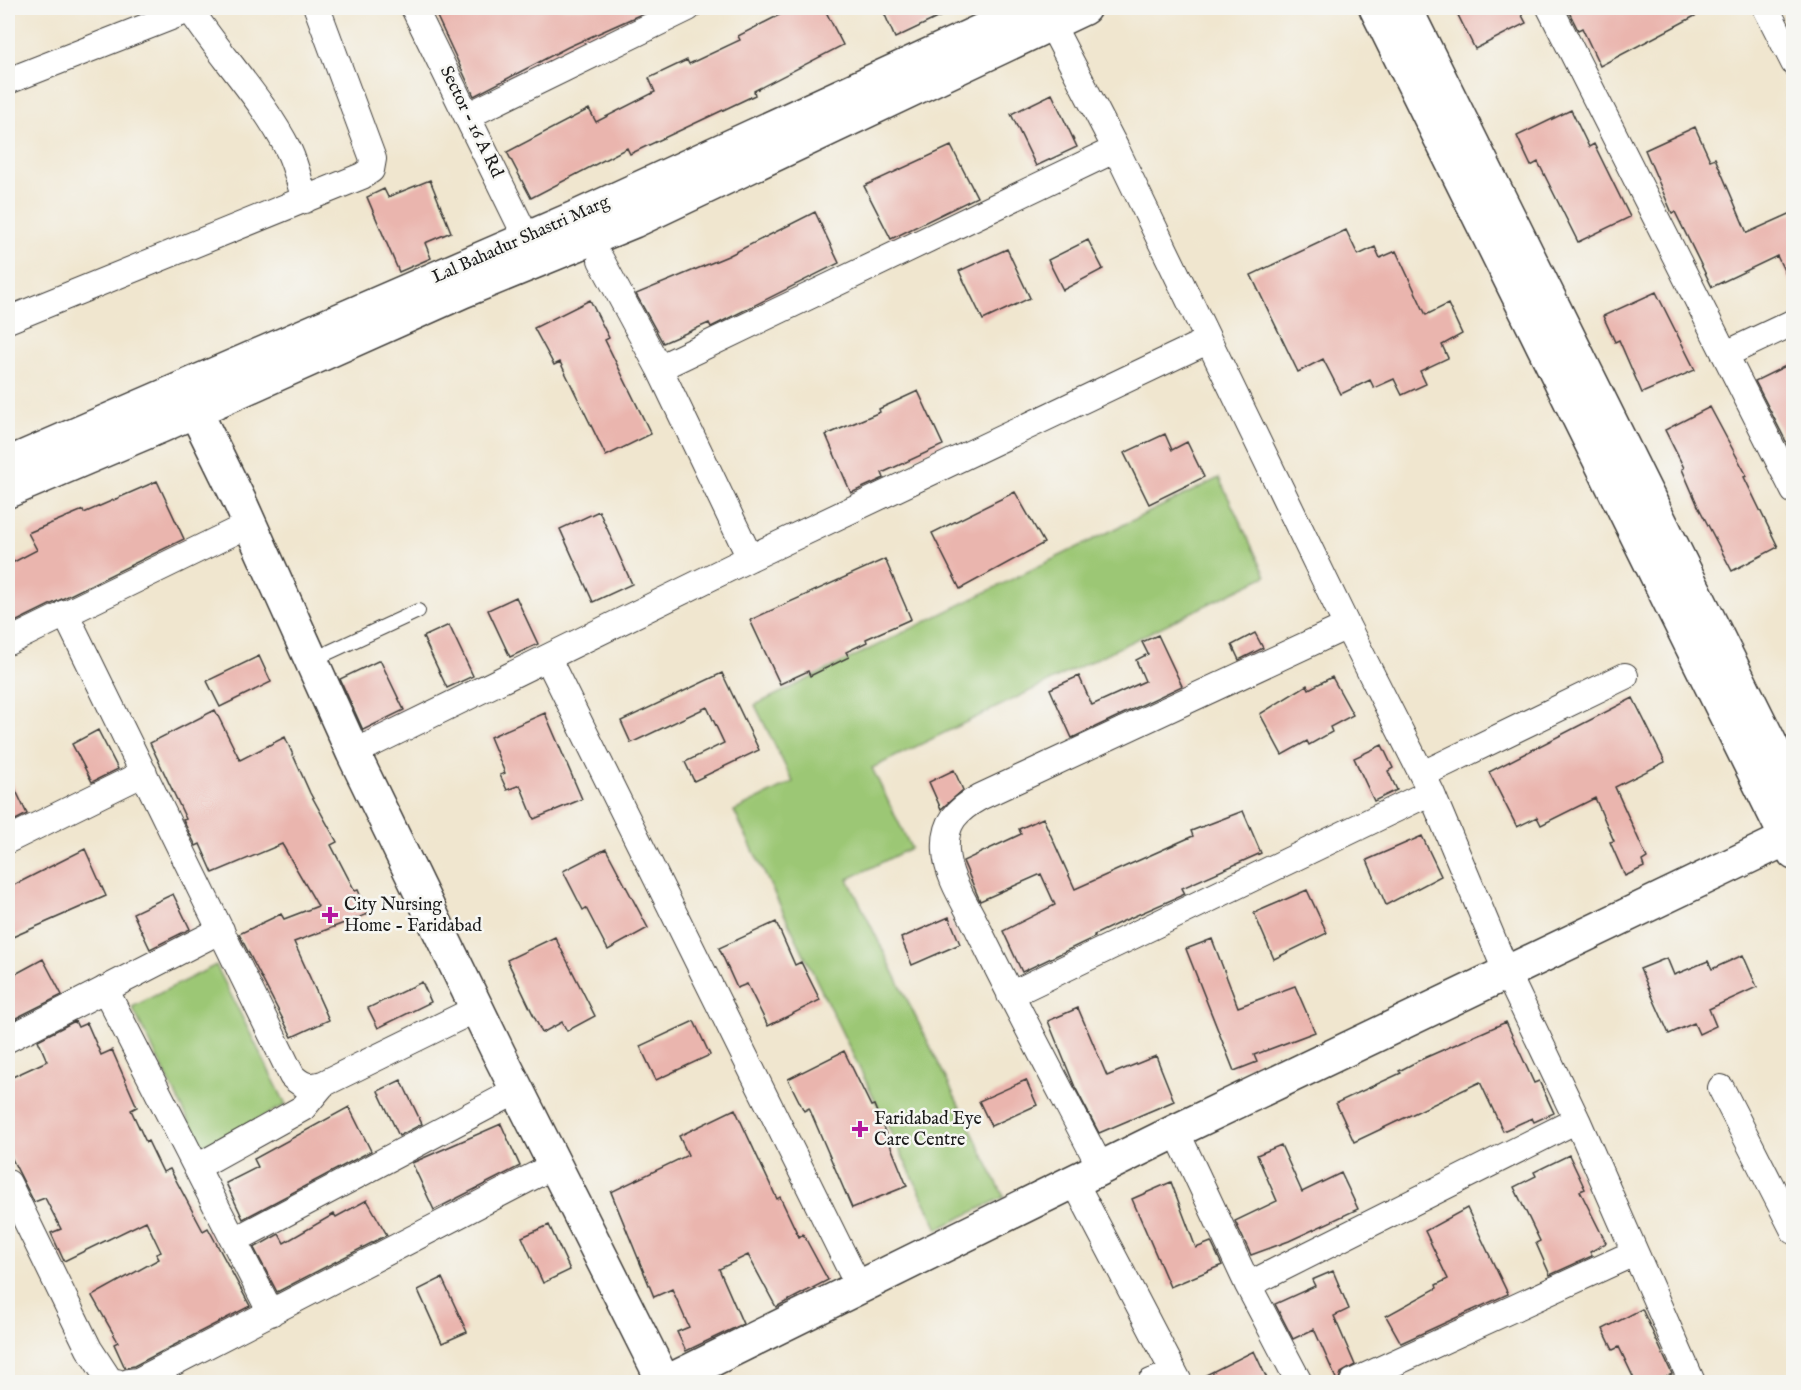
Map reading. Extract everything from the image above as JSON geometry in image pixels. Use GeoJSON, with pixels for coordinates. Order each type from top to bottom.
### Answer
{"type":"FeatureCollection","features":[{"type":"Feature","properties":{"kind":"street"},"geometry":{"type":"LineString","coordinates":[[8,81],[192,8],[209,39],[241,79],[289,152],[305,200]]}},
{"type":"Feature","properties":{"kind":"street"},"geometry":{"type":"LineString","coordinates":[[8,320],[305,200],[371,170],[373,159],[317,8]]}},
{"type":"Feature","properties":{"kind":"street","name":"Sector - 16 A Rd"},"geometry":{"type":"LineString","coordinates":[[414,8],[532,248]]}},
{"type":"Feature","properties":{"kind":"street"},"geometry":{"type":"LineString","coordinates":[[467,116],[688,8]]}},
{"type":"Feature","properties":{"kind":"street","name":"Lal Bahadur Shastri Marg"},"geometry":{"type":"LineString","coordinates":[[189,400],[532,248],[577,217],[1042,13],[1084,8]]}},
{"type":"Feature","properties":{"kind":"street"},"geometry":{"type":"LineString","coordinates":[[1550,8],[1794,491]]}},
{"type":"Feature","properties":{"kind":"street"},"geometry":{"type":"LineString","coordinates":[[1766,8],[1794,63]]}},
{"type":"Feature","properties":{"kind":"street"},"geometry":{"type":"LineString","coordinates":[[189,400],[250,524],[353,753],[555,1165],[666,1383],[1506,971],[1791,842],[1649,528],[1391,9]]}},
{"type":"Feature","properties":{"kind":"street"},"geometry":{"type":"LineString","coordinates":[[1042,13],[1116,149],[1207,341],[1427,783],[1506,971],[1576,1120],[1692,1383]]}},
{"type":"Feature","properties":{"kind":"street"},"geometry":{"type":"LineString","coordinates":[[658,368],[1116,149]]}},
{"type":"Feature","properties":{"kind":"street"},"geometry":{"type":"LineString","coordinates":[[601,260],[658,368],[750,558]]}},
{"type":"Feature","properties":{"kind":"street"},"geometry":{"type":"LineString","coordinates":[[1726,354],[1794,322]]}},
{"type":"Feature","properties":{"kind":"street"},"geometry":{"type":"LineString","coordinates":[[353,753],[750,558],[1207,341]]}},
{"type":"Feature","properties":{"kind":"street"},"geometry":{"type":"LineString","coordinates":[[8,464],[189,400]]}},
{"type":"Feature","properties":{"kind":"street"},"geometry":{"type":"LineString","coordinates":[[8,491],[189,400]]}},
{"type":"Feature","properties":{"kind":"street"},"geometry":{"type":"LineString","coordinates":[[8,642],[250,524]]}},
{"type":"Feature","properties":{"kind":"street"},"geometry":{"type":"LineString","coordinates":[[1649,528],[1794,791]]}},
{"type":"Feature","properties":{"kind":"street"},"geometry":{"type":"LineString","coordinates":[[65,614],[292,1076],[299,1083],[311,1087],[323,1084],[478,1008]]}},
{"type":"Feature","properties":{"kind":"street"},"geometry":{"type":"LineString","coordinates":[[1151,1383],[1177,1378],[1010,995],[955,881],[946,852],[949,826],[958,809],[991,792],[1347,626]]}},
{"type":"Feature","properties":{"kind":"street"},"geometry":{"type":"LineString","coordinates":[[548,659],[860,1289]]}},
{"type":"Feature","properties":{"kind":"street"},"geometry":{"type":"LineString","coordinates":[[1010,995],[1427,783],[1624,676]]}},
{"type":"Feature","properties":{"kind":"street"},"geometry":{"type":"LineString","coordinates":[[8,840],[144,773]]}},
{"type":"Feature","properties":{"kind":"street"},"geometry":{"type":"LineString","coordinates":[[8,1039],[221,930]]}},
{"type":"Feature","properties":{"kind":"street"},"geometry":{"type":"LineString","coordinates":[[105,989],[271,1313]]}},
{"type":"Feature","properties":{"kind":"street"},"geometry":{"type":"LineString","coordinates":[[197,1167],[303,1108],[323,1084]]}},
{"type":"Feature","properties":{"kind":"street"},"geometry":{"type":"LineString","coordinates":[[1721,1088],[1794,1231]]}},
{"type":"Feature","properties":{"kind":"street"},"geometry":{"type":"LineString","coordinates":[[235,1240],[518,1090]]}},
{"type":"Feature","properties":{"kind":"street"},"geometry":{"type":"LineString","coordinates":[[1248,1285],[1576,1120]]}},
{"type":"Feature","properties":{"kind":"street"},"geometry":{"type":"LineString","coordinates":[[1176,1131],[1248,1285],[1299,1383]]}},
{"type":"Feature","properties":{"kind":"street"},"geometry":{"type":"LineString","coordinates":[[129,1383],[138,1381],[271,1313],[555,1165]]}},
{"type":"Feature","properties":{"kind":"street"},"geometry":{"type":"LineString","coordinates":[[8,1183],[89,1349],[110,1381],[117,1383]]}},
{"type":"Feature","properties":{"kind":"street"},"geometry":{"type":"LineString","coordinates":[[1353,1383],[1634,1253]]}},
{"type":"Feature","properties":{"kind":"lane"},"geometry":{"type":"LineString","coordinates":[[310,661],[418,611]]}},
{"type":"Feature","properties":{"kind":"green space"},"geometry":{"type":"Polygon","coordinates":[[[1219,478],[1266,576],[872,768],[911,848],[848,879],[1004,1197],[938,1229],[734,811],[793,782],[755,705],[1219,478]]]}},
{"type":"Feature","properties":{"kind":"green space"},"geometry":{"type":"Polygon","coordinates":[[[216,965],[286,1105],[202,1147],[132,1007],[216,965]]]}},
{"type":"Feature","properties":{"kind":"building"},"geometry":{"type":"Polygon","coordinates":[[[433,8],[655,8],[568,47],[474,96],[433,8]]]}},
{"type":"Feature","properties":{"kind":"building"},"geometry":{"type":"Polygon","coordinates":[[[793,8],[824,8],[843,45],[754,91],[755,95],[630,154],[627,148],[531,198],[507,152],[589,109],[596,122],[655,92],[649,78],[687,60],[689,64],[740,40],[738,36],[793,8]]]}},
{"type":"Feature","properties":{"kind":"building"},"geometry":{"type":"Polygon","coordinates":[[[882,8],[958,8],[895,38],[882,8]]]}},
{"type":"Feature","properties":{"kind":"building"},"geometry":{"type":"Polygon","coordinates":[[[1474,8],[1518,8],[1526,23],[1475,49],[1458,15],[1474,8]]]}},
{"type":"Feature","properties":{"kind":"building"},"geometry":{"type":"Polygon","coordinates":[[[1567,8],[1710,8],[1600,66],[1582,28],[1578,30],[1567,8]]]}},
{"type":"Feature","properties":{"kind":"building"},"geometry":{"type":"Polygon","coordinates":[[[1052,94],[1077,147],[1036,166],[1011,114],[1052,94]]]}},
{"type":"Feature","properties":{"kind":"building"},"geometry":{"type":"Polygon","coordinates":[[[1571,110],[1589,147],[1594,144],[1630,217],[1578,242],[1538,162],[1531,166],[1517,136],[1571,110]]]}},
{"type":"Feature","properties":{"kind":"building"},"geometry":{"type":"Polygon","coordinates":[[[1695,127],[1710,160],[1715,158],[1747,233],[1794,212],[1794,291],[1777,256],[1712,287],[1675,212],[1672,213],[1645,150],[1695,127]]]}},
{"type":"Feature","properties":{"kind":"building"},"geometry":{"type":"Polygon","coordinates":[[[951,146],[977,197],[891,239],[864,186],[951,146]]]}},
{"type":"Feature","properties":{"kind":"building"},"geometry":{"type":"Polygon","coordinates":[[[430,180],[451,232],[425,243],[431,258],[399,272],[367,197],[384,189],[388,197],[430,180]]]}},
{"type":"Feature","properties":{"kind":"building"},"geometry":{"type":"Polygon","coordinates":[[[815,212],[839,263],[711,327],[709,323],[663,343],[636,294],[728,256],[815,212]]]}},
{"type":"Feature","properties":{"kind":"building"},"geometry":{"type":"Polygon","coordinates":[[[1346,230],[1358,255],[1375,247],[1380,258],[1396,251],[1426,315],[1448,304],[1462,334],[1442,345],[1448,358],[1420,371],[1426,384],[1402,395],[1394,379],[1374,388],[1370,380],[1341,394],[1323,359],[1298,372],[1251,275],[1346,230]]]}},
{"type":"Feature","properties":{"kind":"building"},"geometry":{"type":"Polygon","coordinates":[[[1088,240],[1103,269],[1063,290],[1048,260],[1088,240]]]}},
{"type":"Feature","properties":{"kind":"building"},"geometry":{"type":"Polygon","coordinates":[[[1007,249],[1030,298],[983,320],[959,271],[1007,249]]]}},
{"type":"Feature","properties":{"kind":"building"},"geometry":{"type":"Polygon","coordinates":[[[1656,292],[1695,370],[1642,393],[1619,340],[1615,342],[1603,316],[1656,292]]]}},
{"type":"Feature","properties":{"kind":"building"},"geometry":{"type":"Polygon","coordinates":[[[590,300],[609,338],[605,340],[651,434],[606,456],[560,362],[554,365],[534,328],[590,300]]]}},
{"type":"Feature","properties":{"kind":"building"},"geometry":{"type":"Polygon","coordinates":[[[1794,362],[1794,457],[1755,381],[1794,362]]]}},
{"type":"Feature","properties":{"kind":"building"},"geometry":{"type":"Polygon","coordinates":[[[918,391],[943,445],[882,473],[884,478],[851,493],[826,435],[880,412],[879,409],[918,391]]]}},
{"type":"Feature","properties":{"kind":"building"},"geometry":{"type":"Polygon","coordinates":[[[1710,407],[1747,476],[1744,477],[1778,547],[1732,571],[1698,506],[1682,469],[1684,468],[1665,430],[1710,407]]]}},
{"type":"Feature","properties":{"kind":"building"},"geometry":{"type":"Polygon","coordinates":[[[1165,434],[1172,450],[1187,442],[1204,477],[1149,504],[1124,453],[1165,434]]]}},
{"type":"Feature","properties":{"kind":"building"},"geometry":{"type":"Polygon","coordinates":[[[157,481],[184,539],[11,624],[8,616],[8,565],[37,550],[28,533],[83,510],[84,513],[157,481]]]}},
{"type":"Feature","properties":{"kind":"building"},"geometry":{"type":"Polygon","coordinates":[[[1015,492],[1044,543],[960,589],[932,533],[1015,492]]]}},
{"type":"Feature","properties":{"kind":"building"},"geometry":{"type":"Polygon","coordinates":[[[599,511],[632,584],[593,602],[560,529],[599,511]]]}},
{"type":"Feature","properties":{"kind":"building"},"geometry":{"type":"Polygon","coordinates":[[[885,559],[911,619],[866,639],[867,642],[846,652],[849,657],[810,676],[808,671],[780,684],[750,620],[885,559]]]}},
{"type":"Feature","properties":{"kind":"building"},"geometry":{"type":"Polygon","coordinates":[[[516,597],[538,644],[510,657],[488,610],[516,597]]]}},
{"type":"Feature","properties":{"kind":"building"},"geometry":{"type":"Polygon","coordinates":[[[449,625],[473,676],[447,688],[423,637],[449,625]]]}},
{"type":"Feature","properties":{"kind":"building"},"geometry":{"type":"Polygon","coordinates":[[[1255,633],[1263,648],[1239,660],[1232,645],[1255,633]]]}},
{"type":"Feature","properties":{"kind":"building"},"geometry":{"type":"Polygon","coordinates":[[[1158,635],[1182,686],[1072,738],[1050,689],[1079,676],[1092,705],[1145,681],[1136,660],[1148,654],[1142,642],[1158,635]]]}},
{"type":"Feature","properties":{"kind":"building"},"geometry":{"type":"Polygon","coordinates":[[[259,656],[271,682],[220,707],[207,681],[259,656]]]}},
{"type":"Feature","properties":{"kind":"building"},"geometry":{"type":"Polygon","coordinates":[[[380,660],[404,710],[363,730],[340,679],[380,660]]]}},
{"type":"Feature","properties":{"kind":"building"},"geometry":{"type":"Polygon","coordinates":[[[722,673],[759,750],[694,781],[685,762],[724,743],[707,707],[631,743],[621,721],[722,673]]]}},
{"type":"Feature","properties":{"kind":"building"},"geometry":{"type":"Polygon","coordinates":[[[1332,677],[1353,715],[1330,727],[1332,732],[1309,745],[1307,741],[1282,755],[1260,714],[1307,685],[1309,689],[1332,677]]]}},
{"type":"Feature","properties":{"kind":"building"},"geometry":{"type":"Polygon","coordinates":[[[1633,698],[1665,762],[1615,787],[1647,858],[1642,861],[1644,867],[1625,876],[1610,842],[1614,841],[1595,798],[1541,825],[1537,817],[1517,827],[1489,772],[1633,698]]]}},
{"type":"Feature","properties":{"kind":"building"},"geometry":{"type":"Polygon","coordinates":[[[215,710],[240,760],[285,737],[310,793],[337,842],[331,845],[355,891],[358,890],[368,914],[294,942],[329,1020],[292,1037],[239,934],[281,914],[284,919],[318,906],[282,844],[213,873],[200,844],[196,846],[183,820],[186,819],[150,743],[215,710]]]}},
{"type":"Feature","properties":{"kind":"building"},"geometry":{"type":"Polygon","coordinates":[[[545,713],[582,799],[534,819],[520,785],[507,790],[500,775],[505,773],[490,737],[545,713]]]}},
{"type":"Feature","properties":{"kind":"building"},"geometry":{"type":"Polygon","coordinates":[[[98,730],[118,769],[92,782],[72,744],[98,730]]]}},
{"type":"Feature","properties":{"kind":"building"},"geometry":{"type":"Polygon","coordinates":[[[1382,745],[1393,768],[1388,771],[1397,790],[1374,801],[1354,758],[1382,745]]]}},
{"type":"Feature","properties":{"kind":"building"},"geometry":{"type":"Polygon","coordinates":[[[954,770],[963,790],[941,809],[929,782],[954,770]]]}},
{"type":"Feature","properties":{"kind":"building"},"geometry":{"type":"Polygon","coordinates":[[[8,774],[27,814],[8,824],[8,774]]]}},
{"type":"Feature","properties":{"kind":"building"},"geometry":{"type":"Polygon","coordinates":[[[1243,811],[1261,853],[1182,888],[1185,894],[1121,922],[1022,972],[1003,931],[1055,905],[1041,874],[980,901],[963,861],[1021,834],[1019,829],[1043,818],[1075,889],[1193,836],[1191,831],[1243,811]]]}},
{"type":"Feature","properties":{"kind":"building"},"geometry":{"type":"Polygon","coordinates":[[[1422,836],[1441,876],[1386,905],[1367,860],[1422,836]]]}},
{"type":"Feature","properties":{"kind":"building"},"geometry":{"type":"Polygon","coordinates":[[[85,849],[106,896],[8,939],[8,888],[85,849]]]}},
{"type":"Feature","properties":{"kind":"building"},"geometry":{"type":"Polygon","coordinates":[[[606,849],[648,928],[608,950],[586,908],[583,910],[563,871],[606,849]]]}},
{"type":"Feature","properties":{"kind":"building"},"geometry":{"type":"Polygon","coordinates":[[[1307,890],[1327,933],[1274,959],[1254,913],[1307,890]]]}},
{"type":"Feature","properties":{"kind":"building"},"geometry":{"type":"Polygon","coordinates":[[[173,894],[190,929],[150,949],[133,913],[173,894]]]}},
{"type":"Feature","properties":{"kind":"building"},"geometry":{"type":"Polygon","coordinates":[[[949,917],[960,944],[912,965],[901,938],[949,917]]]}},
{"type":"Feature","properties":{"kind":"building"},"geometry":{"type":"Polygon","coordinates":[[[776,922],[795,965],[801,962],[820,1000],[768,1026],[747,984],[737,988],[719,948],[776,922]]]}},
{"type":"Feature","properties":{"kind":"building"},"geometry":{"type":"Polygon","coordinates":[[[555,937],[595,1016],[567,1031],[562,1022],[542,1033],[507,960],[555,937]]]}},
{"type":"Feature","properties":{"kind":"building"},"geometry":{"type":"Polygon","coordinates":[[[1212,939],[1238,1007],[1295,986],[1315,1032],[1254,1055],[1257,1062],[1234,1071],[1186,949],[1212,939]]]}},
{"type":"Feature","properties":{"kind":"building"},"geometry":{"type":"Polygon","coordinates":[[[1743,955],[1757,987],[1709,1009],[1716,1026],[1699,1034],[1694,1023],[1669,1034],[1640,969],[1667,958],[1674,975],[1708,961],[1712,969],[1743,955]]]}},
{"type":"Feature","properties":{"kind":"building"},"geometry":{"type":"Polygon","coordinates":[[[43,959],[62,995],[12,1020],[8,1012],[8,978],[43,959]]]}},
{"type":"Feature","properties":{"kind":"building"},"geometry":{"type":"Polygon","coordinates":[[[422,982],[431,1002],[378,1028],[368,1008],[422,982]]]}},
{"type":"Feature","properties":{"kind":"building"},"geometry":{"type":"Polygon","coordinates":[[[1078,1008],[1107,1076],[1156,1056],[1174,1101],[1099,1133],[1075,1087],[1048,1021],[1078,1008]]]}},
{"type":"Feature","properties":{"kind":"building"},"geometry":{"type":"Polygon","coordinates":[[[75,1021],[78,1027],[87,1023],[101,1055],[112,1050],[137,1107],[131,1110],[146,1142],[148,1141],[163,1172],[170,1169],[203,1231],[208,1228],[250,1306],[134,1366],[125,1368],[114,1344],[118,1342],[92,1296],[159,1259],[156,1254],[161,1252],[146,1221],[64,1261],[51,1233],[61,1229],[45,1198],[34,1202],[8,1151],[8,1079],[47,1061],[38,1040],[75,1021]]]}},
{"type":"Feature","properties":{"kind":"building"},"geometry":{"type":"Polygon","coordinates":[[[694,1021],[710,1055],[656,1080],[640,1046],[694,1021]]]}},
{"type":"Feature","properties":{"kind":"building"},"geometry":{"type":"Polygon","coordinates":[[[1506,1022],[1534,1083],[1539,1081],[1554,1113],[1534,1122],[1532,1118],[1503,1131],[1480,1082],[1354,1142],[1336,1103],[1401,1073],[1399,1071],[1420,1060],[1506,1022]]]}},
{"type":"Feature","properties":{"kind":"building"},"geometry":{"type":"Polygon","coordinates":[[[844,1051],[871,1106],[874,1105],[907,1186],[852,1208],[809,1108],[804,1111],[788,1079],[844,1051]]]}},
{"type":"Feature","properties":{"kind":"building"},"geometry":{"type":"Polygon","coordinates":[[[401,1080],[422,1124],[399,1136],[378,1091],[401,1080]]]}},
{"type":"Feature","properties":{"kind":"building"},"geometry":{"type":"Polygon","coordinates":[[[1026,1080],[1037,1105],[991,1126],[979,1101],[1026,1080]]]}},
{"type":"Feature","properties":{"kind":"building"},"geometry":{"type":"Polygon","coordinates":[[[349,1107],[371,1151],[243,1219],[226,1183],[258,1167],[254,1159],[349,1107]]]}},
{"type":"Feature","properties":{"kind":"building"},"geometry":{"type":"Polygon","coordinates":[[[735,1109],[777,1199],[780,1197],[799,1237],[803,1234],[828,1280],[776,1307],[748,1255],[719,1269],[743,1324],[686,1351],[677,1332],[689,1327],[672,1289],[654,1297],[611,1192],[688,1155],[679,1136],[735,1109]]]}},
{"type":"Feature","properties":{"kind":"building"},"geometry":{"type":"Polygon","coordinates":[[[501,1124],[520,1166],[434,1210],[412,1163],[501,1124]]]}},
{"type":"Feature","properties":{"kind":"building"},"geometry":{"type":"Polygon","coordinates":[[[1281,1145],[1302,1192],[1341,1173],[1358,1209],[1289,1241],[1251,1255],[1235,1221],[1277,1201],[1257,1155],[1281,1145]]]}},
{"type":"Feature","properties":{"kind":"building"},"geometry":{"type":"Polygon","coordinates":[[[1569,1155],[1585,1189],[1580,1191],[1606,1243],[1590,1252],[1592,1256],[1550,1275],[1536,1243],[1540,1241],[1514,1187],[1536,1176],[1534,1172],[1569,1155]]]}},
{"type":"Feature","properties":{"kind":"building"},"geometry":{"type":"Polygon","coordinates":[[[1171,1182],[1196,1248],[1211,1242],[1222,1265],[1170,1287],[1132,1199],[1171,1182]]]}},
{"type":"Feature","properties":{"kind":"building"},"geometry":{"type":"Polygon","coordinates":[[[367,1200],[387,1235],[277,1292],[254,1248],[279,1234],[284,1243],[334,1214],[336,1217],[367,1200]]]}},
{"type":"Feature","properties":{"kind":"building"},"geometry":{"type":"Polygon","coordinates":[[[1467,1208],[1508,1294],[1401,1343],[1386,1316],[1437,1288],[1436,1285],[1448,1279],[1425,1231],[1467,1208]]]}},
{"type":"Feature","properties":{"kind":"building"},"geometry":{"type":"Polygon","coordinates":[[[549,1225],[570,1270],[543,1283],[522,1237],[549,1225]]]}},
{"type":"Feature","properties":{"kind":"building"},"geometry":{"type":"Polygon","coordinates":[[[1333,1271],[1349,1309],[1334,1316],[1355,1365],[1341,1373],[1338,1383],[1314,1329],[1293,1339],[1275,1304],[1315,1286],[1312,1280],[1333,1271]]]}},
{"type":"Feature","properties":{"kind":"building"},"geometry":{"type":"Polygon","coordinates":[[[442,1278],[467,1332],[442,1343],[418,1290],[442,1278]]]}},
{"type":"Feature","properties":{"kind":"building"},"geometry":{"type":"Polygon","coordinates":[[[1642,1309],[1672,1374],[1653,1383],[1636,1383],[1619,1347],[1613,1350],[1603,1329],[1642,1309]]]}},
{"type":"Feature","properties":{"kind":"building"},"geometry":{"type":"Polygon","coordinates":[[[1254,1351],[1269,1383],[1194,1383],[1194,1381],[1254,1351]]]}},
{"type":"Feature","properties":{"kind":"place","name":"City Nursing Home - Faridabad"},"geometry":{"type":"Point","coordinates":[330,915]}},
{"type":"Feature","properties":{"kind":"place","name":"Faridabad Eye Care Centre"},"geometry":{"type":"Point","coordinates":[860,1129]}}]}
